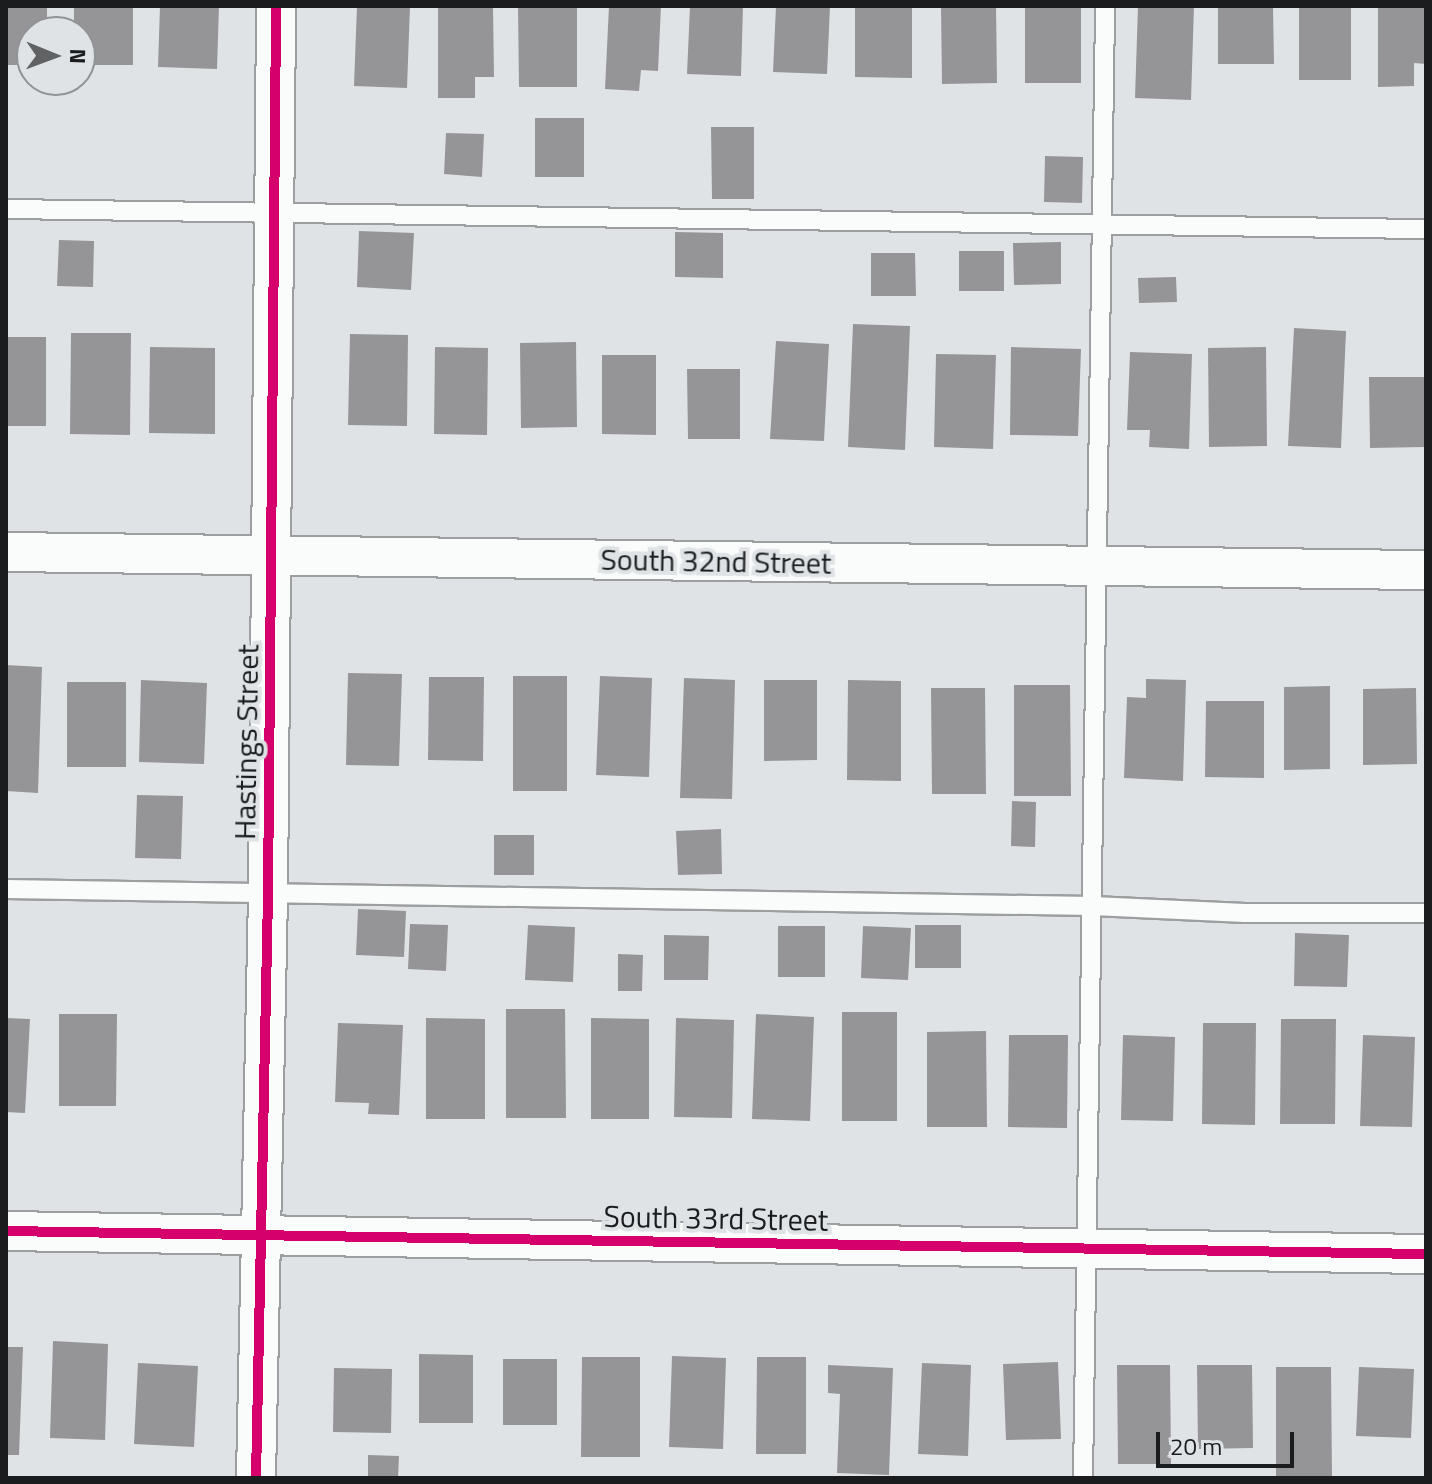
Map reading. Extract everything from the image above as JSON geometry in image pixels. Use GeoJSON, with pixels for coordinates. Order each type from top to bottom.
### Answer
{"type":"FeatureCollection","features":[{"type":"Feature","properties":{"kind":"street","name":"Hastings Street"},"geometry":{"type":"LineString","coordinates":[[256,1478],[273,556],[272,213],[276,6]]}},
{"type":"Feature","properties":{"kind":"street","name":"South 32nd Street"},"geometry":{"type":"LineString","coordinates":[[6,552],[1426,570]]}},
{"type":"Feature","properties":{"kind":"street","name":"South 33rd Street"},"geometry":{"type":"LineString","coordinates":[[6,1231],[1086,1246],[1426,1254]]}},
{"type":"Feature","properties":{"kind":"lane"},"geometry":{"type":"LineString","coordinates":[[1083,1478],[1105,6]]}},
{"type":"Feature","properties":{"kind":"lane"},"geometry":{"type":"LineString","coordinates":[[6,209],[1426,229]]}},
{"type":"Feature","properties":{"kind":"lane"},"geometry":{"type":"LineString","coordinates":[[6,889],[1093,906],[1245,913],[1426,913]]}},
{"type":"Feature","properties":{"kind":"building"},"geometry":{"type":"Polygon","coordinates":[[[6,6],[47,6],[47,16],[16,16],[16,65],[6,65],[6,6]]]}},
{"type":"Feature","properties":{"kind":"building"},"geometry":{"type":"Polygon","coordinates":[[[74,6],[133,6],[133,65],[96,65],[96,16],[74,16],[74,6]]]}},
{"type":"Feature","properties":{"kind":"building"},"geometry":{"type":"Polygon","coordinates":[[[160,6],[219,6],[217,69],[158,67],[160,6]]]}},
{"type":"Feature","properties":{"kind":"building"},"geometry":{"type":"Polygon","coordinates":[[[357,6],[410,6],[407,88],[354,86],[357,6]]]}},
{"type":"Feature","properties":{"kind":"building"},"geometry":{"type":"Polygon","coordinates":[[[438,6],[493,6],[494,77],[475,77],[475,98],[438,98],[438,6]]]}},
{"type":"Feature","properties":{"kind":"building"},"geometry":{"type":"Polygon","coordinates":[[[518,6],[577,6],[577,87],[519,87],[518,6]]]}},
{"type":"Feature","properties":{"kind":"building"},"geometry":{"type":"Polygon","coordinates":[[[609,6],[661,6],[658,71],[641,70],[639,91],[605,89],[609,6]]]}},
{"type":"Feature","properties":{"kind":"building"},"geometry":{"type":"Polygon","coordinates":[[[690,6],[743,6],[741,76],[687,74],[690,6]]]}},
{"type":"Feature","properties":{"kind":"building"},"geometry":{"type":"Polygon","coordinates":[[[776,6],[830,6],[827,74],[773,72],[776,6]]]}},
{"type":"Feature","properties":{"kind":"building"},"geometry":{"type":"Polygon","coordinates":[[[855,6],[912,6],[912,78],[855,77],[855,6]]]}},
{"type":"Feature","properties":{"kind":"building"},"geometry":{"type":"Polygon","coordinates":[[[941,6],[996,6],[997,83],[942,84],[941,6]]]}},
{"type":"Feature","properties":{"kind":"building"},"geometry":{"type":"Polygon","coordinates":[[[1025,6],[1081,6],[1081,83],[1025,83],[1025,6]]]}},
{"type":"Feature","properties":{"kind":"building"},"geometry":{"type":"Polygon","coordinates":[[[1138,6],[1194,6],[1191,100],[1135,98],[1138,6]]]}},
{"type":"Feature","properties":{"kind":"building"},"geometry":{"type":"Polygon","coordinates":[[[1218,6],[1273,6],[1274,64],[1218,64],[1218,6]]]}},
{"type":"Feature","properties":{"kind":"building"},"geometry":{"type":"Polygon","coordinates":[[[1299,6],[1351,6],[1351,80],[1299,80],[1299,6]]]}},
{"type":"Feature","properties":{"kind":"building"},"geometry":{"type":"Polygon","coordinates":[[[1378,6],[1426,6],[1426,64],[1414,63],[1414,86],[1378,87],[1378,6]]]}},
{"type":"Feature","properties":{"kind":"building"},"geometry":{"type":"Polygon","coordinates":[[[535,118],[584,118],[584,177],[535,177],[535,118]]]}},
{"type":"Feature","properties":{"kind":"building"},"geometry":{"type":"Polygon","coordinates":[[[711,127],[754,127],[754,199],[712,199],[711,127]]]}},
{"type":"Feature","properties":{"kind":"building"},"geometry":{"type":"Polygon","coordinates":[[[446,133],[484,134],[482,177],[444,174],[446,133]]]}},
{"type":"Feature","properties":{"kind":"building"},"geometry":{"type":"Polygon","coordinates":[[[1045,156],[1083,157],[1082,203],[1044,202],[1045,156]]]}},
{"type":"Feature","properties":{"kind":"building"},"geometry":{"type":"Polygon","coordinates":[[[359,231],[414,233],[411,290],[357,287],[359,231]]]}},
{"type":"Feature","properties":{"kind":"building"},"geometry":{"type":"Polygon","coordinates":[[[675,232],[723,233],[723,278],[675,277],[675,232]]]}},
{"type":"Feature","properties":{"kind":"building"},"geometry":{"type":"Polygon","coordinates":[[[59,240],[94,241],[93,287],[57,286],[59,240]]]}},
{"type":"Feature","properties":{"kind":"building"},"geometry":{"type":"Polygon","coordinates":[[[1061,242],[1061,284],[1014,285],[1013,243],[1061,242]]]}},
{"type":"Feature","properties":{"kind":"building"},"geometry":{"type":"Polygon","coordinates":[[[959,251],[1004,251],[1004,291],[959,291],[959,251]]]}},
{"type":"Feature","properties":{"kind":"building"},"geometry":{"type":"Polygon","coordinates":[[[871,253],[915,253],[916,296],[871,296],[871,253]]]}},
{"type":"Feature","properties":{"kind":"building"},"geometry":{"type":"Polygon","coordinates":[[[1176,277],[1177,302],[1139,303],[1138,278],[1176,277]]]}},
{"type":"Feature","properties":{"kind":"building"},"geometry":{"type":"Polygon","coordinates":[[[853,324],[910,326],[905,450],[848,447],[853,324]]]}},
{"type":"Feature","properties":{"kind":"building"},"geometry":{"type":"Polygon","coordinates":[[[1294,328],[1346,331],[1341,448],[1288,446],[1294,328]]]}},
{"type":"Feature","properties":{"kind":"building"},"geometry":{"type":"Polygon","coordinates":[[[71,333],[131,333],[130,435],[70,434],[71,333]]]}},
{"type":"Feature","properties":{"kind":"building"},"geometry":{"type":"Polygon","coordinates":[[[350,334],[408,335],[407,426],[348,425],[350,334]]]}},
{"type":"Feature","properties":{"kind":"building"},"geometry":{"type":"Polygon","coordinates":[[[6,337],[46,337],[46,426],[6,426],[6,337]]]}},
{"type":"Feature","properties":{"kind":"building"},"geometry":{"type":"Polygon","coordinates":[[[776,341],[829,344],[824,441],[770,439],[776,341]]]}},
{"type":"Feature","properties":{"kind":"building"},"geometry":{"type":"Polygon","coordinates":[[[576,342],[577,427],[521,428],[520,343],[576,342]]]}},
{"type":"Feature","properties":{"kind":"building"},"geometry":{"type":"Polygon","coordinates":[[[150,347],[215,348],[215,434],[149,433],[150,347]]]}},
{"type":"Feature","properties":{"kind":"building"},"geometry":{"type":"Polygon","coordinates":[[[435,347],[488,348],[487,435],[434,434],[435,347]]]}},
{"type":"Feature","properties":{"kind":"building"},"geometry":{"type":"Polygon","coordinates":[[[1011,347],[1081,349],[1078,436],[1010,435],[1011,347]]]}},
{"type":"Feature","properties":{"kind":"building"},"geometry":{"type":"Polygon","coordinates":[[[1266,347],[1267,446],[1209,447],[1208,348],[1266,347]]]}},
{"type":"Feature","properties":{"kind":"building"},"geometry":{"type":"Polygon","coordinates":[[[1130,352],[1192,354],[1189,449],[1149,447],[1150,430],[1127,430],[1130,352]]]}},
{"type":"Feature","properties":{"kind":"building"},"geometry":{"type":"Polygon","coordinates":[[[936,354],[996,355],[993,449],[934,447],[936,354]]]}},
{"type":"Feature","properties":{"kind":"building"},"geometry":{"type":"Polygon","coordinates":[[[602,355],[656,355],[656,435],[602,434],[602,355]]]}},
{"type":"Feature","properties":{"kind":"building"},"geometry":{"type":"Polygon","coordinates":[[[687,369],[740,369],[740,439],[688,439],[687,369]]]}},
{"type":"Feature","properties":{"kind":"building"},"geometry":{"type":"Polygon","coordinates":[[[1369,377],[1424,377],[1425,447],[1370,448],[1369,377]]]}},
{"type":"Feature","properties":{"kind":"building"},"geometry":{"type":"Polygon","coordinates":[[[6,665],[42,667],[38,793],[6,791],[6,665]]]}},
{"type":"Feature","properties":{"kind":"building"},"geometry":{"type":"Polygon","coordinates":[[[348,673],[402,674],[399,766],[346,765],[348,673]]]}},
{"type":"Feature","properties":{"kind":"building"},"geometry":{"type":"Polygon","coordinates":[[[513,676],[567,676],[567,791],[513,791],[513,676]]]}},
{"type":"Feature","properties":{"kind":"building"},"geometry":{"type":"Polygon","coordinates":[[[600,676],[652,678],[649,777],[596,775],[600,676]]]}},
{"type":"Feature","properties":{"kind":"building"},"geometry":{"type":"Polygon","coordinates":[[[429,677],[484,677],[483,761],[428,760],[429,677]]]}},
{"type":"Feature","properties":{"kind":"building"},"geometry":{"type":"Polygon","coordinates":[[[684,678],[735,680],[732,799],[680,798],[684,678]]]}},
{"type":"Feature","properties":{"kind":"building"},"geometry":{"type":"Polygon","coordinates":[[[1146,679],[1186,680],[1183,781],[1124,778],[1127,697],[1146,698],[1146,679]]]}},
{"type":"Feature","properties":{"kind":"building"},"geometry":{"type":"Polygon","coordinates":[[[141,680],[207,683],[204,764],[139,762],[141,680]]]}},
{"type":"Feature","properties":{"kind":"building"},"geometry":{"type":"Polygon","coordinates":[[[764,680],[817,680],[817,760],[764,761],[764,680]]]}},
{"type":"Feature","properties":{"kind":"building"},"geometry":{"type":"Polygon","coordinates":[[[848,680],[901,681],[901,781],[847,780],[848,680]]]}},
{"type":"Feature","properties":{"kind":"building"},"geometry":{"type":"Polygon","coordinates":[[[67,682],[126,682],[126,767],[67,767],[67,682]]]}},
{"type":"Feature","properties":{"kind":"building"},"geometry":{"type":"Polygon","coordinates":[[[1014,685],[1070,685],[1071,796],[1014,796],[1014,685]]]}},
{"type":"Feature","properties":{"kind":"building"},"geometry":{"type":"Polygon","coordinates":[[[1330,686],[1330,769],[1284,770],[1284,687],[1330,686]]]}},
{"type":"Feature","properties":{"kind":"building"},"geometry":{"type":"Polygon","coordinates":[[[931,688],[985,688],[986,794],[932,794],[931,688]]]}},
{"type":"Feature","properties":{"kind":"building"},"geometry":{"type":"Polygon","coordinates":[[[1416,688],[1417,764],[1363,765],[1363,689],[1416,688]]]}},
{"type":"Feature","properties":{"kind":"building"},"geometry":{"type":"Polygon","coordinates":[[[1206,701],[1264,701],[1264,778],[1205,777],[1206,701]]]}},
{"type":"Feature","properties":{"kind":"building"},"geometry":{"type":"Polygon","coordinates":[[[137,795],[183,796],[181,859],[135,858],[137,795]]]}},
{"type":"Feature","properties":{"kind":"building"},"geometry":{"type":"Polygon","coordinates":[[[1012,801],[1036,802],[1035,847],[1011,846],[1012,801]]]}},
{"type":"Feature","properties":{"kind":"building"},"geometry":{"type":"Polygon","coordinates":[[[721,829],[722,874],[678,875],[676,831],[721,829]]]}},
{"type":"Feature","properties":{"kind":"building"},"geometry":{"type":"Polygon","coordinates":[[[494,835],[534,835],[534,875],[494,875],[494,835]]]}},
{"type":"Feature","properties":{"kind":"building"},"geometry":{"type":"Polygon","coordinates":[[[358,909],[406,911],[404,957],[356,955],[358,909]]]}},
{"type":"Feature","properties":{"kind":"building"},"geometry":{"type":"Polygon","coordinates":[[[410,924],[448,925],[446,971],[408,969],[410,924]]]}},
{"type":"Feature","properties":{"kind":"building"},"geometry":{"type":"Polygon","coordinates":[[[528,925],[575,927],[573,982],[525,980],[528,925]]]}},
{"type":"Feature","properties":{"kind":"building"},"geometry":{"type":"Polygon","coordinates":[[[915,925],[961,925],[961,968],[915,968],[915,925]]]}},
{"type":"Feature","properties":{"kind":"building"},"geometry":{"type":"Polygon","coordinates":[[[778,926],[825,926],[825,977],[778,977],[778,926]]]}},
{"type":"Feature","properties":{"kind":"building"},"geometry":{"type":"Polygon","coordinates":[[[863,926],[911,928],[908,980],[861,978],[863,926]]]}},
{"type":"Feature","properties":{"kind":"building"},"geometry":{"type":"Polygon","coordinates":[[[1295,933],[1349,935],[1347,987],[1294,986],[1295,933]]]}},
{"type":"Feature","properties":{"kind":"building"},"geometry":{"type":"Polygon","coordinates":[[[664,935],[709,936],[708,980],[664,980],[664,935]]]}},
{"type":"Feature","properties":{"kind":"building"},"geometry":{"type":"Polygon","coordinates":[[[618,954],[643,955],[642,991],[618,991],[618,954]]]}},
{"type":"Feature","properties":{"kind":"building"},"geometry":{"type":"Polygon","coordinates":[[[506,1009],[565,1009],[566,1118],[506,1118],[506,1009]]]}},
{"type":"Feature","properties":{"kind":"building"},"geometry":{"type":"Polygon","coordinates":[[[842,1012],[897,1012],[897,1121],[842,1121],[842,1012]]]}},
{"type":"Feature","properties":{"kind":"building"},"geometry":{"type":"Polygon","coordinates":[[[59,1014],[117,1014],[116,1106],[59,1106],[59,1014]]]}},
{"type":"Feature","properties":{"kind":"building"},"geometry":{"type":"Polygon","coordinates":[[[756,1014],[814,1017],[810,1121],[752,1119],[756,1014]]]}},
{"type":"Feature","properties":{"kind":"building"},"geometry":{"type":"Polygon","coordinates":[[[6,1018],[30,1019],[25,1113],[6,1112],[6,1018]]]}},
{"type":"Feature","properties":{"kind":"building"},"geometry":{"type":"Polygon","coordinates":[[[426,1018],[485,1019],[485,1119],[426,1119],[426,1018]]]}},
{"type":"Feature","properties":{"kind":"building"},"geometry":{"type":"Polygon","coordinates":[[[591,1018],[649,1019],[649,1119],[591,1119],[591,1018]]]}},
{"type":"Feature","properties":{"kind":"building"},"geometry":{"type":"Polygon","coordinates":[[[676,1018],[734,1020],[732,1118],[674,1117],[676,1018]]]}},
{"type":"Feature","properties":{"kind":"building"},"geometry":{"type":"Polygon","coordinates":[[[1281,1019],[1336,1019],[1335,1124],[1280,1124],[1281,1019]]]}},
{"type":"Feature","properties":{"kind":"building"},"geometry":{"type":"Polygon","coordinates":[[[338,1023],[403,1025],[399,1115],[368,1114],[369,1103],[335,1102],[338,1023]]]}},
{"type":"Feature","properties":{"kind":"building"},"geometry":{"type":"Polygon","coordinates":[[[1203,1023],[1256,1023],[1255,1125],[1202,1124],[1203,1023]]]}},
{"type":"Feature","properties":{"kind":"building"},"geometry":{"type":"Polygon","coordinates":[[[986,1031],[987,1127],[927,1127],[927,1032],[986,1031]]]}},
{"type":"Feature","properties":{"kind":"building"},"geometry":{"type":"Polygon","coordinates":[[[1009,1035],[1068,1035],[1067,1128],[1008,1127],[1009,1035]]]}},
{"type":"Feature","properties":{"kind":"building"},"geometry":{"type":"Polygon","coordinates":[[[1123,1035],[1175,1037],[1173,1121],[1121,1120],[1123,1035]]]}},
{"type":"Feature","properties":{"kind":"building"},"geometry":{"type":"Polygon","coordinates":[[[1363,1035],[1415,1037],[1412,1127],[1360,1126],[1363,1035]]]}},
{"type":"Feature","properties":{"kind":"building"},"geometry":{"type":"Polygon","coordinates":[[[53,1341],[108,1344],[105,1440],[50,1438],[53,1341]]]}},
{"type":"Feature","properties":{"kind":"building"},"geometry":{"type":"Polygon","coordinates":[[[6,1347],[23,1347],[19,1455],[6,1455],[6,1347]]]}},
{"type":"Feature","properties":{"kind":"building"},"geometry":{"type":"Polygon","coordinates":[[[419,1354],[473,1355],[473,1423],[419,1423],[419,1354]]]}},
{"type":"Feature","properties":{"kind":"building"},"geometry":{"type":"Polygon","coordinates":[[[672,1356],[726,1358],[723,1449],[669,1447],[672,1356]]]}},
{"type":"Feature","properties":{"kind":"building"},"geometry":{"type":"Polygon","coordinates":[[[582,1357],[640,1357],[640,1457],[581,1457],[582,1357]]]}},
{"type":"Feature","properties":{"kind":"building"},"geometry":{"type":"Polygon","coordinates":[[[757,1357],[806,1357],[806,1454],[756,1454],[757,1357]]]}},
{"type":"Feature","properties":{"kind":"building"},"geometry":{"type":"Polygon","coordinates":[[[503,1359],[557,1359],[557,1425],[503,1425],[503,1359]]]}},
{"type":"Feature","properties":{"kind":"building"},"geometry":{"type":"Polygon","coordinates":[[[1058,1362],[1061,1439],[1006,1440],[1003,1364],[1058,1362]]]}},
{"type":"Feature","properties":{"kind":"building"},"geometry":{"type":"Polygon","coordinates":[[[138,1363],[198,1366],[194,1447],[134,1444],[138,1363]]]}},
{"type":"Feature","properties":{"kind":"building"},"geometry":{"type":"Polygon","coordinates":[[[922,1363],[971,1365],[968,1456],[918,1454],[922,1363]]]}},
{"type":"Feature","properties":{"kind":"building"},"geometry":{"type":"Polygon","coordinates":[[[828,1365],[893,1368],[889,1475],[837,1473],[840,1394],[828,1393],[828,1365]]]}},
{"type":"Feature","properties":{"kind":"building"},"geometry":{"type":"Polygon","coordinates":[[[1117,1365],[1170,1365],[1171,1464],[1118,1464],[1117,1365]]]}},
{"type":"Feature","properties":{"kind":"building"},"geometry":{"type":"Polygon","coordinates":[[[1197,1365],[1252,1365],[1253,1448],[1198,1449],[1197,1365]]]}},
{"type":"Feature","properties":{"kind":"building"},"geometry":{"type":"Polygon","coordinates":[[[1276,1367],[1331,1367],[1332,1478],[1276,1478],[1276,1367]]]}},
{"type":"Feature","properties":{"kind":"building"},"geometry":{"type":"Polygon","coordinates":[[[1359,1367],[1414,1369],[1411,1438],[1356,1436],[1359,1367]]]}},
{"type":"Feature","properties":{"kind":"building"},"geometry":{"type":"Polygon","coordinates":[[[334,1368],[392,1369],[391,1433],[333,1432],[334,1368]]]}},
{"type":"Feature","properties":{"kind":"building"},"geometry":{"type":"Polygon","coordinates":[[[368,1455],[399,1456],[398,1478],[368,1478],[368,1455]]]}},
{"type":"Feature","properties":{"kind":"cycle path"},"geometry":{"type":"LineString","coordinates":[[256,1478],[268,895],[276,6]]}},
{"type":"Feature","properties":{"kind":"cycle path"},"geometry":{"type":"LineString","coordinates":[[6,1231],[1426,1254]]}}]}
